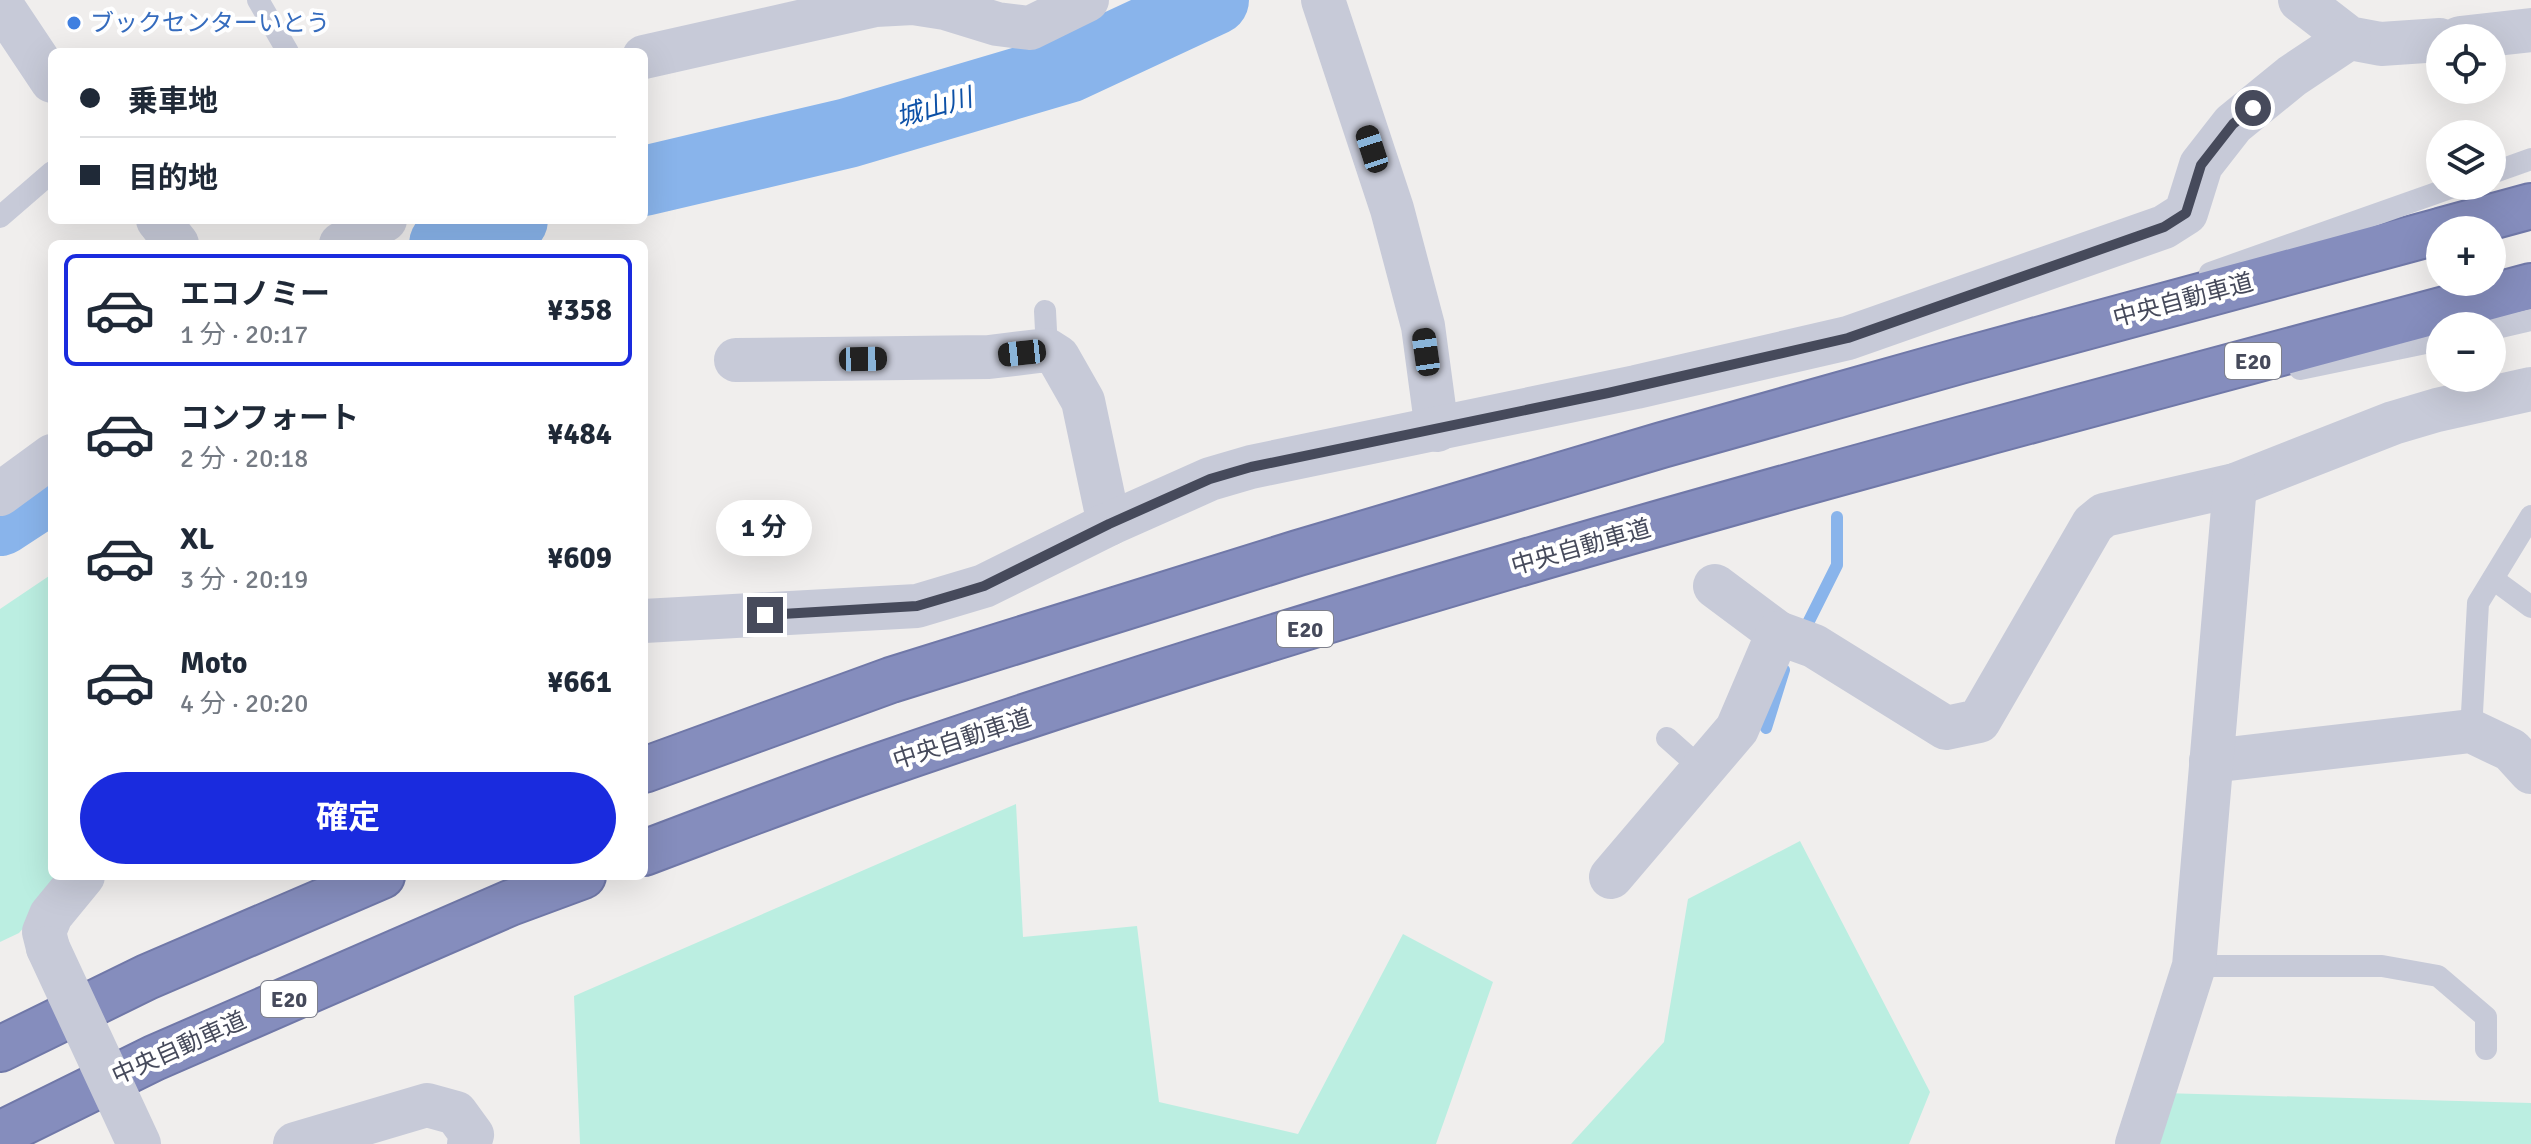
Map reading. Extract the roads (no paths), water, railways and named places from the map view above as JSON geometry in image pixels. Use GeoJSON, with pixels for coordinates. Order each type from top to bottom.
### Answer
{"type":"FeatureCollection","features":[{"type":"Feature","properties":{"kind":"highway","name":"中央自動車道"},"geometry":{"type":"LineString","coordinates":[[2494,216],[2531,206]]}},
{"type":"Feature","properties":{"kind":"highway","name":"中央自動車道"},"geometry":{"type":"LineString","coordinates":[[648,769],[891,680],[1298,553],[1662,445],[2426,234]]}},
{"type":"Feature","properties":{"kind":"highway","name":"中央自動車道"},"geometry":{"type":"LineString","coordinates":[[648,852],[874,767],[1185,665],[1507,568],[1975,436],[2531,286]]}},
{"type":"Feature","properties":{"kind":"highway"},"geometry":{"type":"LineString","coordinates":[[0,1049],[147,977],[373,880]]}},
{"type":"Feature","properties":{"kind":"highway","name":"中央自動車道"},"geometry":{"type":"LineString","coordinates":[[0,1134],[154,1058],[510,903],[572,880]]}},
{"type":"Feature","properties":{"kind":"street"},"geometry":{"type":"LineString","coordinates":[[648,56],[875,5],[913,3],[945,8],[997,24],[1030,28],[1087,0]]}},
{"type":"Feature","properties":{"kind":"street"},"geometry":{"type":"LineString","coordinates":[[1323,0],[1392,209],[1423,326],[1437,430]]}},
{"type":"Feature","properties":{"kind":"street"},"geometry":{"type":"LineString","coordinates":[[2300,0],[2349,38],[2381,44],[2426,41]]}},
{"type":"Feature","properties":{"kind":"street"},"geometry":{"type":"LineString","coordinates":[[0,3],[48,75]]}},
{"type":"Feature","properties":{"kind":"street"},"geometry":{"type":"LineString","coordinates":[[2506,33],[2531,30]]}},
{"type":"Feature","properties":{"kind":"street"},"geometry":{"type":"LineString","coordinates":[[648,621],[917,606],[984,586],[1109,524],[1224,475],[1251,467],[1437,430],[1848,338],[2164,227],[2186,213],[2201,165],[2233,124],[2292,76],[2349,38]]}},
{"type":"Feature","properties":{"kind":"street"},"geometry":{"type":"LineString","coordinates":[[348,240],[378,224]]}},
{"type":"Feature","properties":{"kind":"street"},"geometry":{"type":"LineString","coordinates":[[736,360],[989,357],[1046,330],[1083,401],[1109,524]]}},
{"type":"Feature","properties":{"kind":"street"},"geometry":{"type":"LineString","coordinates":[[1715,586],[1778,633],[1814,646],[1946,728],[1979,721],[2093,524],[2104,515],[2235,485],[2393,423],[2531,389]]}},
{"type":"Feature","properties":{"kind":"street"},"geometry":{"type":"LineString","coordinates":[[0,494],[48,459]]}},
{"type":"Feature","properties":{"kind":"street"},"geometry":{"type":"LineString","coordinates":[[2137,1144],[2194,966],[2235,485]]}},
{"type":"Feature","properties":{"kind":"street"},"geometry":{"type":"LineString","coordinates":[[1611,877],[1737,729],[1778,633]]}},
{"type":"Feature","properties":{"kind":"street"},"geometry":{"type":"LineString","coordinates":[[2211,761],[2471,731],[2511,750],[2531,772]]}},
{"type":"Feature","properties":{"kind":"street"},"geometry":{"type":"LineString","coordinates":[[80,880],[51,915],[44,932],[48,948],[139,1144]]}},
{"type":"Feature","properties":{"kind":"street"},"geometry":{"type":"LineString","coordinates":[[295,1144],[427,1105],[456,1113],[472,1135],[469,1144]]}},
{"type":"Feature","properties":{"kind":"lane"},"geometry":{"type":"LineString","coordinates":[[258,0],[286,48]]}},
{"type":"Feature","properties":{"kind":"lane"},"geometry":{"type":"LineString","coordinates":[[2506,168],[2531,159]]}},
{"type":"Feature","properties":{"kind":"lane"},"geometry":{"type":"LineString","coordinates":[[0,217],[48,175]]}},
{"type":"Feature","properties":{"kind":"lane"},"geometry":{"type":"LineString","coordinates":[[1960,361],[2426,197]]}},
{"type":"Feature","properties":{"kind":"lane"},"geometry":{"type":"LineString","coordinates":[[2506,326],[2531,320]]}},
{"type":"Feature","properties":{"kind":"lane"},"geometry":{"type":"LineString","coordinates":[[1975,436],[2426,343]]}},
{"type":"Feature","properties":{"kind":"lane"},"geometry":{"type":"LineString","coordinates":[[2471,731],[2478,603],[2531,516]]}},
{"type":"Feature","properties":{"kind":"lane"},"geometry":{"type":"LineString","coordinates":[[2493,579],[2531,607]]}},
{"type":"Feature","properties":{"kind":"lane"},"geometry":{"type":"LineString","coordinates":[[1667,738],[1703,770]]}},
{"type":"Feature","properties":{"kind":"lane"},"geometry":{"type":"LineString","coordinates":[[2194,966],[2382,966],[2438,976],[2486,1017],[2486,1049]]}},
{"type":"Feature","properties":{"kind":"waterway","name":"城山川"},"geometry":{"type":"LineString","coordinates":[[648,180],[848,133],[1068,68],[1214,0]]}},
{"type":"Feature","properties":{"kind":"waterway","name":"城山川"},"geometry":{"type":"LineString","coordinates":[[456,240],[502,224]]}},
{"type":"Feature","properties":{"kind":"waterway","name":"城山川"},"geometry":{"type":"LineString","coordinates":[[0,521],[48,490]]}},
{"type":"Feature","properties":{"kind":"waterway"},"geometry":{"type":"LineString","coordinates":[[1807,625],[1837,565],[1837,517]]}},
{"type":"Feature","properties":{"kind":"waterway"},"geometry":{"type":"LineString","coordinates":[[1766,728],[1784,670]]}},
{"type":"Feature","properties":{"kind":"place","name":"ブックセンターいとう"},"geometry":{"type":"Point","coordinates":[74,23]}}]}
